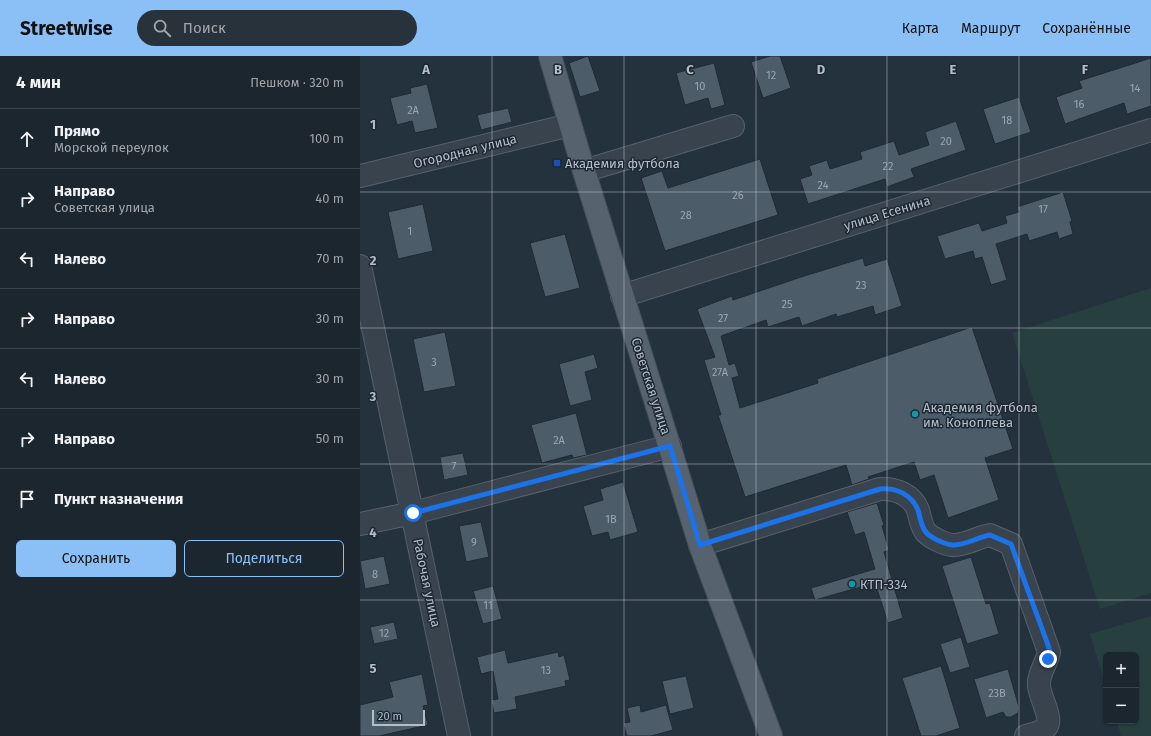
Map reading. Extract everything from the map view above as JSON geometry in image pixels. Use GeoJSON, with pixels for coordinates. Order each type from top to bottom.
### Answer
{"type":"FeatureCollection","features":[{"type":"Feature","properties":{"kind":"main road","name":"Советская улица"},"geometry":{"type":"LineString","coordinates":[[550,56],[622,296],[700,545],[771,736]]}},
{"type":"Feature","properties":{"kind":"street","name":"Огородная улица"},"geometry":{"type":"LineString","coordinates":[[360,176],[570,125]]}},
{"type":"Feature","properties":{"kind":"street"},"geometry":{"type":"LineString","coordinates":[[584,171],[733,126]]}},
{"type":"Feature","properties":{"kind":"street","name":"улица Есенина"},"geometry":{"type":"LineString","coordinates":[[622,296],[1151,130]]}},
{"type":"Feature","properties":{"kind":"street","name":"Рабочая улица"},"geometry":{"type":"LineString","coordinates":[[361,280],[413,513],[459,736]]}},
{"type":"Feature","properties":{"kind":"street"},"geometry":{"type":"LineString","coordinates":[[360,524],[413,513],[670,446]]}},
{"type":"Feature","properties":{"kind":"street"},"geometry":{"type":"LineString","coordinates":[[700,545],[880,489],[889,488],[906,495],[917,509],[925,531],[931,536],[945,543],[952,545],[959,544],[990,535],[1011,544],[1050,652],[1038,684],[1049,719],[1048,725],[1043,730],[1026,736]]}},
{"type":"Feature","properties":{"kind":"green space"},"geometry":{"type":"Polygon","coordinates":[[[1151,288],[1151,593],[1100,609],[1012,333],[1151,288]]]}},
{"type":"Feature","properties":{"kind":"green space"},"geometry":{"type":"Polygon","coordinates":[[[1151,616],[1151,736],[1121,736],[1118,724],[1139,724],[1139,652],[1103,652],[1103,677],[1090,634],[1151,616]]]}},
{"type":"Feature","properties":{"kind":"building"},"geometry":{"type":"Polygon","coordinates":[[[588,56],[600,91],[580,97],[569,63],[588,56]]]}},
{"type":"Feature","properties":{"kind":"building"},"geometry":{"type":"Polygon","coordinates":[[[770,56],[780,56],[791,88],[763,98],[751,62],[770,56]]]}},
{"type":"Feature","properties":{"kind":"building"},"geometry":{"type":"Polygon","coordinates":[[[1151,58],[1151,106],[1127,114],[1124,103],[1065,124],[1056,97],[1082,88],[1079,81],[1151,58]]]}},
{"type":"Feature","properties":{"kind":"building"},"geometry":{"type":"Polygon","coordinates":[[[714,63],[725,105],[711,109],[708,98],[685,105],[676,73],[714,63]]]}},
{"type":"Feature","properties":{"kind":"building"},"geometry":{"type":"Polygon","coordinates":[[[427,84],[438,128],[415,133],[412,121],[397,125],[390,98],[411,93],[410,88],[427,84]]]}},
{"type":"Feature","properties":{"kind":"building"},"geometry":{"type":"Polygon","coordinates":[[[1019,97],[1031,132],[995,144],[983,109],[1019,97]]]}},
{"type":"Feature","properties":{"kind":"building"},"geometry":{"type":"Polygon","coordinates":[[[508,108],[512,122],[481,130],[477,115],[508,108]]]}},
{"type":"Feature","properties":{"kind":"building"},"geometry":{"type":"Polygon","coordinates":[[[956,121],[966,150],[911,169],[914,177],[887,187],[885,179],[808,204],[800,179],[812,175],[809,166],[827,160],[830,169],[862,159],[860,152],[894,141],[899,155],[929,145],[925,132],[956,121]]]}},
{"type":"Feature","properties":{"kind":"building"},"geometry":{"type":"Polygon","coordinates":[[[760,159],[778,215],[665,251],[641,178],[662,171],[668,188],[760,159]]]}},
{"type":"Feature","properties":{"kind":"building"},"geometry":{"type":"Polygon","coordinates":[[[1063,192],[1072,221],[1070,222],[1073,234],[1059,239],[1057,232],[1029,241],[1027,234],[996,244],[1007,280],[991,285],[982,257],[975,259],[973,251],[945,259],[937,236],[979,223],[982,231],[1007,223],[1005,216],[1019,212],[1017,207],[1063,192]]]}},
{"type":"Feature","properties":{"kind":"building"},"geometry":{"type":"Polygon","coordinates":[[[423,204],[433,251],[398,259],[388,212],[423,204]]]}},
{"type":"Feature","properties":{"kind":"building"},"geometry":{"type":"Polygon","coordinates":[[[565,234],[580,288],[545,297],[530,243],[565,234]]]}},
{"type":"Feature","properties":{"kind":"building"},"geometry":{"type":"Polygon","coordinates":[[[863,258],[865,266],[887,259],[902,306],[875,315],[873,306],[837,317],[836,314],[802,326],[799,317],[768,327],[766,320],[721,336],[729,365],[735,363],[739,376],[732,378],[740,408],[818,383],[817,379],[972,327],[1013,449],[985,458],[999,500],[948,518],[934,475],[920,480],[914,462],[868,477],[869,479],[852,485],[846,465],[745,497],[718,415],[721,415],[704,360],[715,357],[697,309],[732,296],[733,300],[863,258]]]}},
{"type":"Feature","properties":{"kind":"building"},"geometry":{"type":"Polygon","coordinates":[[[445,332],[456,386],[424,392],[413,339],[445,332]]]}},
{"type":"Feature","properties":{"kind":"building"},"geometry":{"type":"Polygon","coordinates":[[[594,354],[598,368],[585,372],[592,400],[570,406],[559,364],[594,354]]]}},
{"type":"Feature","properties":{"kind":"building"},"geometry":{"type":"Polygon","coordinates":[[[576,413],[587,455],[573,458],[572,455],[542,463],[531,425],[576,413]]]}},
{"type":"Feature","properties":{"kind":"building"},"geometry":{"type":"Polygon","coordinates":[[[463,453],[468,475],[444,480],[440,457],[463,453]]]}},
{"type":"Feature","properties":{"kind":"building"},"geometry":{"type":"Polygon","coordinates":[[[623,482],[638,532],[610,540],[608,532],[592,536],[583,506],[603,500],[600,489],[623,482]]]}},
{"type":"Feature","properties":{"kind":"building"},"geometry":{"type":"Polygon","coordinates":[[[877,503],[884,525],[882,526],[889,550],[884,552],[903,618],[888,623],[875,583],[815,600],[811,588],[875,569],[864,532],[855,535],[847,512],[877,503]]]}},
{"type":"Feature","properties":{"kind":"building"},"geometry":{"type":"Polygon","coordinates":[[[481,522],[489,557],[466,562],[459,526],[481,522]]]}},
{"type":"Feature","properties":{"kind":"building"},"geometry":{"type":"Polygon","coordinates":[[[384,556],[390,584],[365,589],[360,561],[384,556]]]}},
{"type":"Feature","properties":{"kind":"building"},"geometry":{"type":"Polygon","coordinates":[[[971,557],[986,604],[990,603],[999,634],[967,644],[942,566],[971,557]]]}},
{"type":"Feature","properties":{"kind":"building"},"geometry":{"type":"Polygon","coordinates":[[[493,586],[502,619],[483,624],[473,591],[493,586]]]}},
{"type":"Feature","properties":{"kind":"building"},"geometry":{"type":"Polygon","coordinates":[[[394,622],[398,639],[374,644],[370,627],[394,622]]]}},
{"type":"Feature","properties":{"kind":"building"},"geometry":{"type":"Polygon","coordinates":[[[961,637],[970,667],[950,673],[940,644],[961,637]]]}},
{"type":"Feature","properties":{"kind":"building"},"geometry":{"type":"Polygon","coordinates":[[[505,650],[508,663],[558,652],[559,657],[564,655],[570,680],[565,681],[566,686],[515,697],[517,709],[494,713],[491,700],[498,699],[493,671],[481,674],[477,657],[505,650]]]}},
{"type":"Feature","properties":{"kind":"building"},"geometry":{"type":"Polygon","coordinates":[[[941,666],[960,728],[936,736],[921,736],[902,678],[941,666]]]}},
{"type":"Feature","properties":{"kind":"building"},"geometry":{"type":"Polygon","coordinates":[[[1008,669],[1019,707],[1018,713],[1011,717],[1006,717],[1003,712],[986,718],[974,679],[1008,669]]]}},
{"type":"Feature","properties":{"kind":"building"},"geometry":{"type":"Polygon","coordinates":[[[422,674],[428,705],[423,706],[428,725],[379,736],[360,736],[360,705],[393,697],[389,682],[422,674]]]}},
{"type":"Feature","properties":{"kind":"building"},"geometry":{"type":"Polygon","coordinates":[[[686,676],[694,708],[670,714],[662,681],[686,676]]]}},
{"type":"Feature","properties":{"kind":"building"},"geometry":{"type":"Polygon","coordinates":[[[640,705],[641,712],[666,705],[673,730],[651,736],[627,736],[623,723],[630,722],[627,708],[640,705]]]}},
{"type":"Feature","properties":{"kind":"place","name":"Академия футбола"},"geometry":{"type":"Point","coordinates":[557,163]}},
{"type":"Feature","properties":{"kind":"place","name":"Академия футбола им. Коноплева"},"geometry":{"type":"Point","coordinates":[915,414]}},
{"type":"Feature","properties":{"kind":"place","name":"КТП-334"},"geometry":{"type":"Point","coordinates":[852,584]}},
{"type":"Feature","properties":{"kind":"route"},"geometry":{"type":"LineString","coordinates":[[413,513],[670,446],[700,545],[880,489],[889,488],[906,495],[917,509],[925,531],[931,536],[945,543],[952,545],[959,544],[990,535],[1011,544],[1048,645],[1050,652],[1048,659]]}}]}
